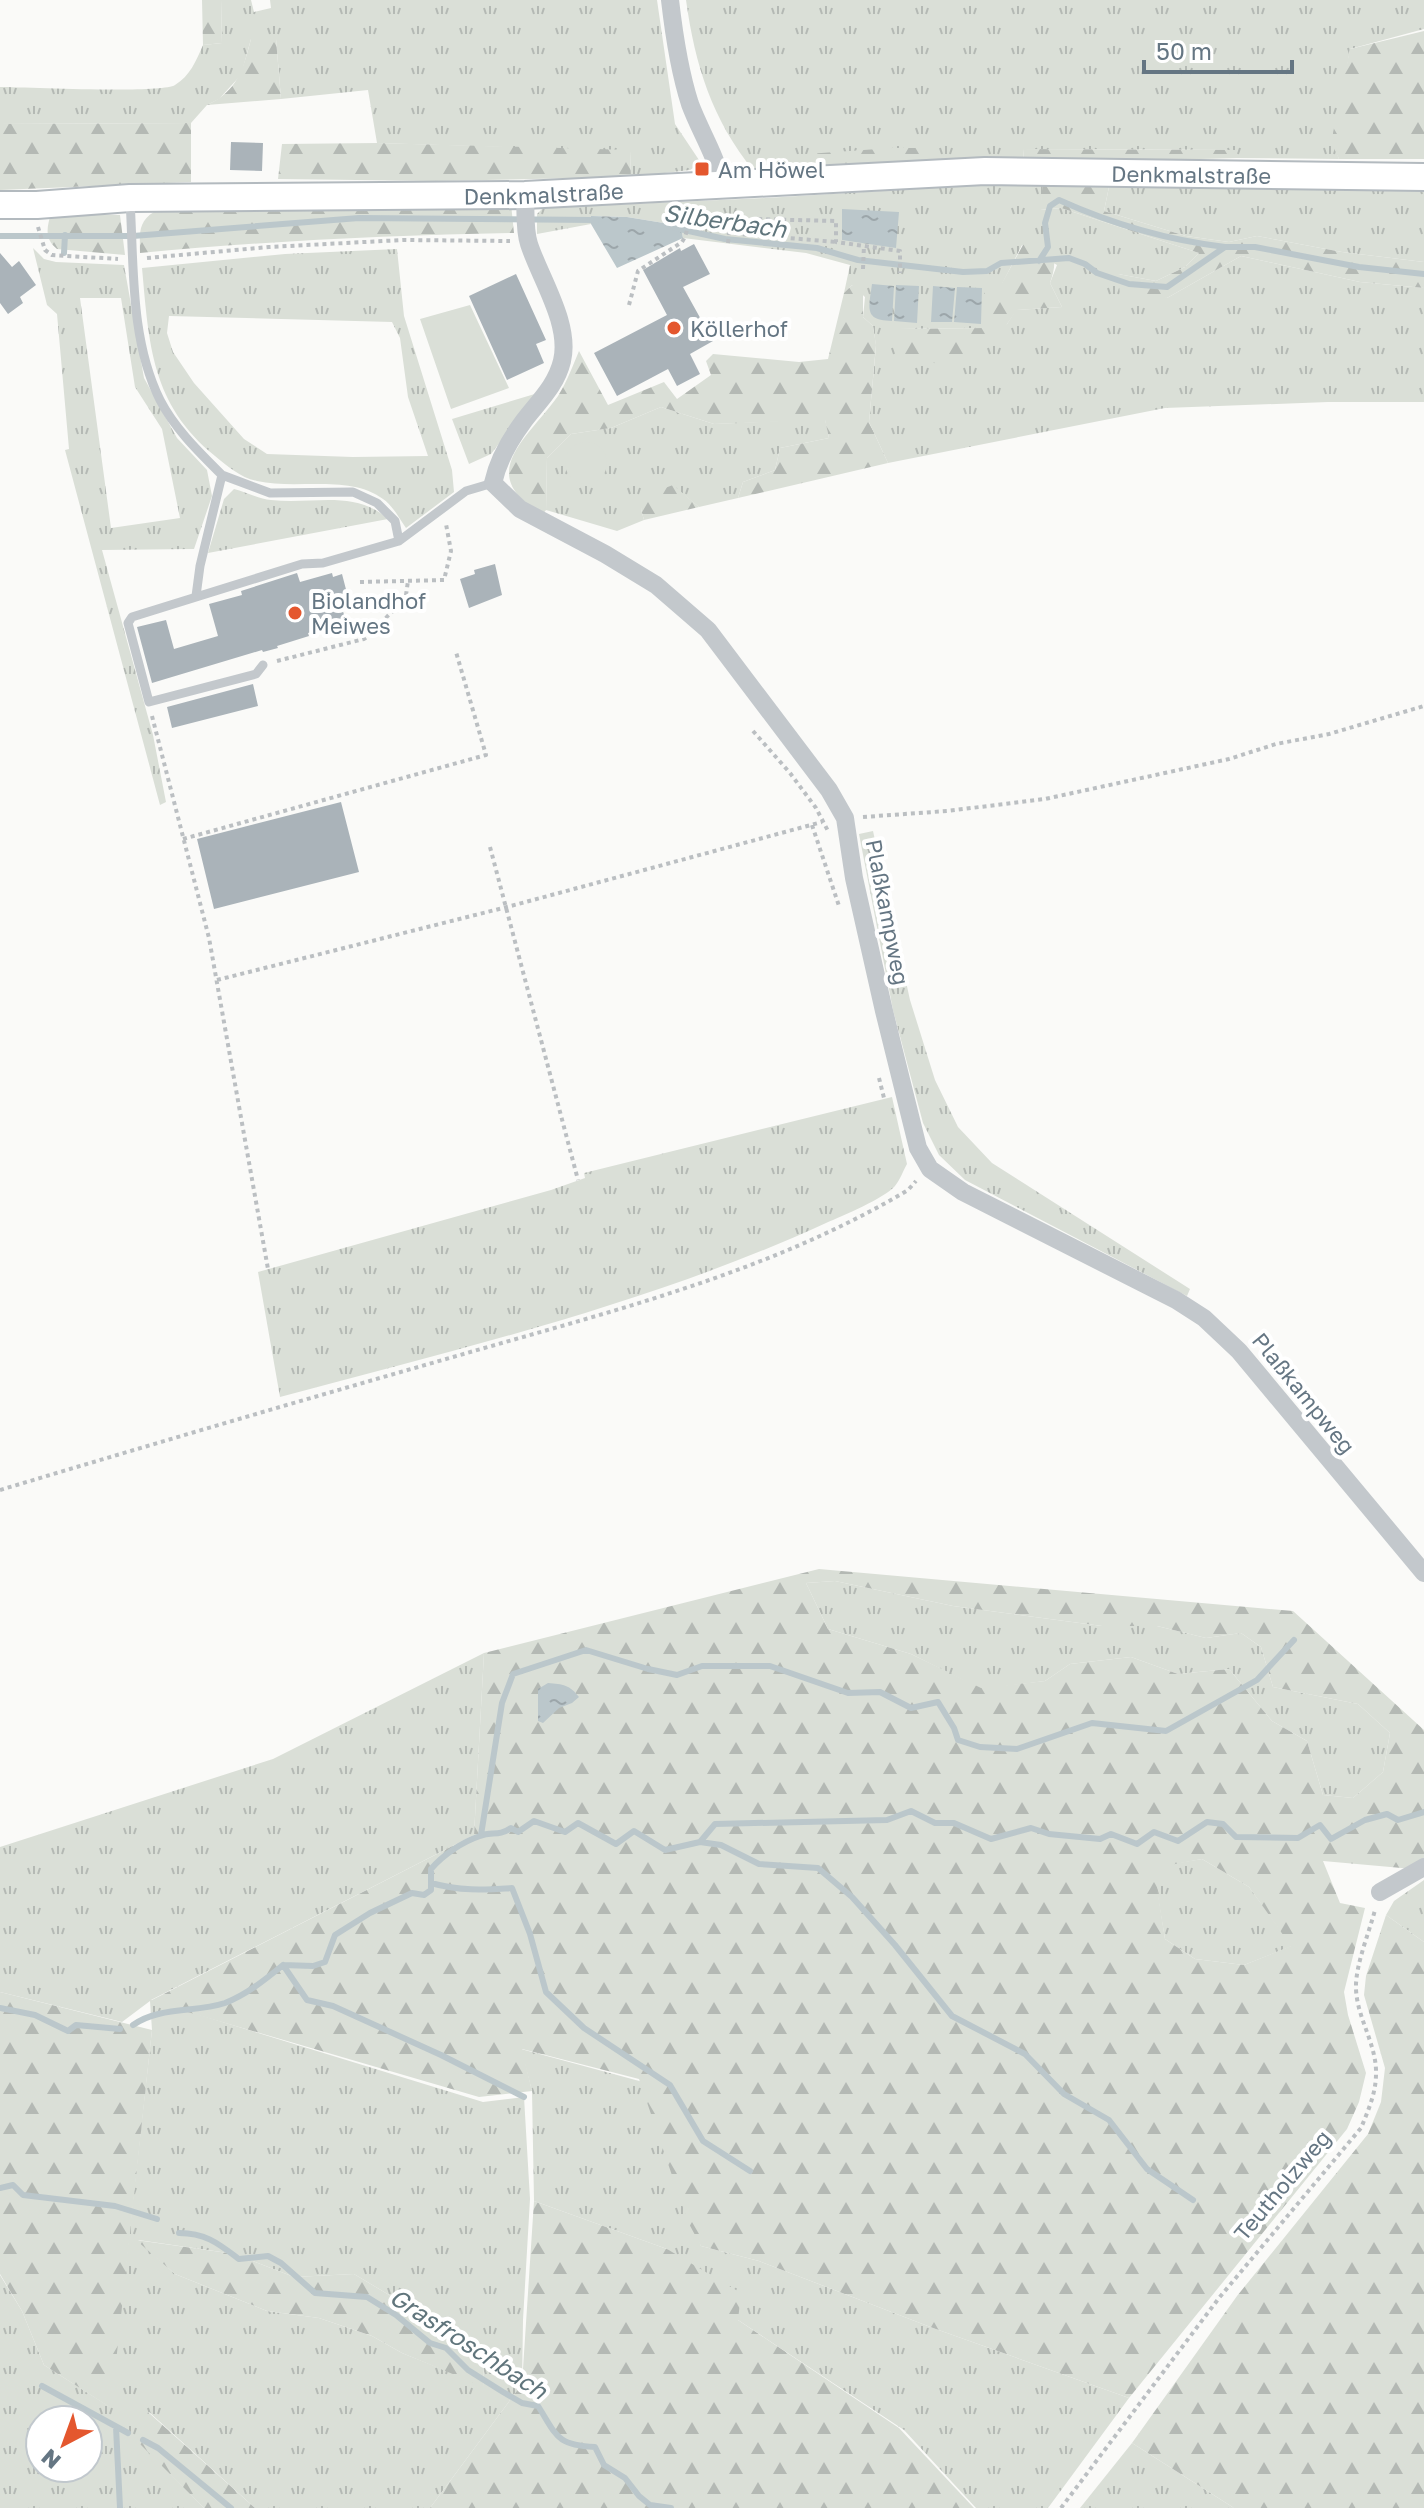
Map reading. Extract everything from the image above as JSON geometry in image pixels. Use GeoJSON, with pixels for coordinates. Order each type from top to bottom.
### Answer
{"type":"FeatureCollection","features":[{"type":"Feature","properties":{"kind":"main road","name":"Denkmalstraße"},"geometry":{"type":"LineString","coordinates":[[0,205],[130,198],[526,201],[722,184],[985,171],[1424,177]]}},
{"type":"Feature","properties":{"kind":"street"},"geometry":{"type":"LineString","coordinates":[[670,0],[683,81],[722,184]]}},
{"type":"Feature","properties":{"kind":"street"},"geometry":{"type":"LineString","coordinates":[[493,483],[500,459],[557,378],[563,358],[564,338],[527,235],[526,201]]}},
{"type":"Feature","properties":{"kind":"street","name":"Plaßkampweg"},"geometry":{"type":"LineString","coordinates":[[493,483],[520,509],[656,585],[708,630],[829,790],[845,818],[854,878],[884,1011],[918,1148],[930,1169],[963,1192],[1176,1300],[1213,1325],[1239,1351],[1424,1573]]}},
{"type":"Feature","properties":{"kind":"street"},"geometry":{"type":"LineString","coordinates":[[1380,1892],[1424,1867]]}},
{"type":"Feature","properties":{"kind":"lane"},"geometry":{"type":"LineString","coordinates":[[130,198],[138,318],[146,361],[160,400],[188,441],[222,475],[270,493],[353,492],[377,503],[395,521],[399,541]]}},
{"type":"Feature","properties":{"kind":"lane"},"geometry":{"type":"LineString","coordinates":[[196,596],[222,475]]}},
{"type":"Feature","properties":{"kind":"lane"},"geometry":{"type":"LineString","coordinates":[[263,665],[256,674],[149,702],[128,623],[132,617],[196,596],[302,564],[323,563],[399,541],[466,491],[493,483]]}},
{"type":"Feature","properties":{"kind":"path"},"geometry":{"type":"LineString","coordinates":[[629,305],[638,271],[682,242],[687,235],[685,213]]}},
{"type":"Feature","properties":{"kind":"path"},"geometry":{"type":"LineString","coordinates":[[688,224],[748,224],[754,219],[836,221],[836,242]]}},
{"type":"Feature","properties":{"kind":"path"},"geometry":{"type":"LineString","coordinates":[[741,224],[741,234]]}},
{"type":"Feature","properties":{"kind":"path"},"geometry":{"type":"LineString","coordinates":[[38,226],[45,250],[52,255],[133,260],[269,247],[527,235]]}},
{"type":"Feature","properties":{"kind":"path"},"geometry":{"type":"LineString","coordinates":[[728,243],[729,233],[900,251],[900,273]]}},
{"type":"Feature","properties":{"kind":"path"},"geometry":{"type":"LineString","coordinates":[[863,269],[864,245]]}},
{"type":"Feature","properties":{"kind":"path"},"geometry":{"type":"LineString","coordinates":[[360,582],[444,580],[451,551],[443,510]]}},
{"type":"Feature","properties":{"kind":"path"},"geometry":{"type":"LineString","coordinates":[[263,665],[364,639],[374,632],[391,609],[405,602],[408,581]]}},
{"type":"Feature","properties":{"kind":"path"},"geometry":{"type":"LineString","coordinates":[[183,839],[486,755],[456,652]]}},
{"type":"Feature","properties":{"kind":"path"},"geometry":{"type":"LineString","coordinates":[[149,702],[209,938],[268,1269]]}},
{"type":"Feature","properties":{"kind":"path"},"geometry":{"type":"LineString","coordinates":[[845,818],[947,811],[1045,799],[1229,759],[1424,706]]}},
{"type":"Feature","properties":{"kind":"path"},"geometry":{"type":"LineString","coordinates":[[753,731],[790,773],[816,808],[829,833]]}},
{"type":"Feature","properties":{"kind":"path"},"geometry":{"type":"LineString","coordinates":[[217,980],[507,907],[822,822]]}},
{"type":"Feature","properties":{"kind":"path"},"geometry":{"type":"LineString","coordinates":[[490,847],[578,1180]]}},
{"type":"Feature","properties":{"kind":"path"},"geometry":{"type":"LineString","coordinates":[[0,1490],[620,1309],[690,1285],[843,1227],[908,1190],[930,1169]]}},
{"type":"Feature","properties":{"kind":"path","name":"Teutholzweg"},"geometry":{"type":"LineString","coordinates":[[1061,2508],[1219,2298],[1361,2128],[1377,2074],[1356,1987],[1380,1892]]}},
{"type":"Feature","properties":{"kind":"green space"},"geometry":{"type":"Polygon","coordinates":[[[202,0],[221,0],[222,43],[203,45],[202,0]]]}},
{"type":"Feature","properties":{"kind":"green space"},"geometry":{"type":"Polygon","coordinates":[[[221,0],[251,0],[254,12],[271,8],[270,0],[657,0],[675,124],[701,163],[690,170],[631,177],[630,151],[377,143],[368,90],[281,99],[276,39],[251,39],[241,75],[191,123],[0,124],[0,87],[120,90],[175,85],[189,73],[203,45],[222,43],[221,0]]]}},
{"type":"Feature","properties":{"kind":"green space"},"geometry":{"type":"Polygon","coordinates":[[[686,0],[1424,0],[1424,29],[1350,49],[1334,146],[1339,159],[1237,158],[1236,150],[1023,149],[1024,164],[779,157],[778,172],[754,171],[716,112],[700,69],[686,0]]]}},
{"type":"Feature","properties":{"kind":"green space"},"geometry":{"type":"Polygon","coordinates":[[[1424,31],[1424,159],[1339,159],[1333,146],[1333,133],[1350,49],[1424,31]]]}},
{"type":"Feature","properties":{"kind":"green space"},"geometry":{"type":"Polygon","coordinates":[[[251,39],[276,39],[281,99],[207,105],[226,93],[238,78],[251,39]]]}},
{"type":"Feature","properties":{"kind":"green space"},"geometry":{"type":"Polygon","coordinates":[[[191,123],[191,182],[0,190],[0,124],[191,123]]]}},
{"type":"Feature","properties":{"kind":"green space"},"geometry":{"type":"Polygon","coordinates":[[[377,143],[630,150],[631,177],[436,181],[278,179],[282,144],[377,143]]]}},
{"type":"Feature","properties":{"kind":"green space"},"geometry":{"type":"Polygon","coordinates":[[[934,148],[934,163],[778,172],[779,156],[934,148]]]}},
{"type":"Feature","properties":{"kind":"green space"},"geometry":{"type":"Polygon","coordinates":[[[1023,149],[1237,150],[1237,158],[1024,164],[1023,149]]]}},
{"type":"Feature","properties":{"kind":"green space"},"geometry":{"type":"Polygon","coordinates":[[[1043,181],[1041,210],[1061,208],[1199,253],[1185,267],[1156,281],[1118,274],[1167,298],[1241,256],[1360,282],[1424,288],[1424,402],[1165,408],[888,463],[869,422],[876,346],[873,326],[863,317],[865,297],[852,285],[844,293],[850,265],[806,253],[683,238],[681,228],[676,225],[627,217],[592,216],[591,224],[537,234],[537,214],[543,208],[1043,181]],[[1022,245],[985,328],[900,329],[897,353],[1007,324],[1016,310],[1062,307],[1050,283],[1057,265],[1022,245]]]}},
{"type":"Feature","properties":{"kind":"green space"},"geometry":{"type":"Polygon","coordinates":[[[1043,181],[1110,182],[1104,211],[1186,236],[1229,242],[1257,236],[1342,252],[1424,262],[1424,288],[1360,282],[1241,256],[1167,298],[1120,295],[1118,274],[1156,281],[1185,267],[1199,253],[1061,208],[1040,210],[1043,181]]]}},
{"type":"Feature","properties":{"kind":"green space"},"geometry":{"type":"Polygon","coordinates":[[[1110,182],[1424,190],[1424,262],[1342,252],[1257,236],[1229,242],[1186,236],[1104,211],[1110,182]]]}},
{"type":"Feature","properties":{"kind":"green space"},"geometry":{"type":"Polygon","coordinates":[[[511,204],[514,233],[327,239],[140,253],[142,225],[154,212],[511,204]]]}},
{"type":"Feature","properties":{"kind":"green space"},"geometry":{"type":"Polygon","coordinates":[[[51,213],[120,215],[125,255],[57,249],[50,241],[48,232],[51,213]]]}},
{"type":"Feature","properties":{"kind":"green space"},"geometry":{"type":"Polygon","coordinates":[[[1042,236],[1053,253],[1054,270],[1050,283],[1062,307],[1017,310],[981,349],[947,366],[896,354],[899,329],[985,328],[984,286],[1002,283],[1023,245],[1042,236]]]}},
{"type":"Feature","properties":{"kind":"green space"},"geometry":{"type":"Polygon","coordinates":[[[33,248],[44,259],[56,262],[124,265],[144,378],[177,438],[207,470],[212,496],[194,549],[102,550],[153,735],[166,802],[160,805],[65,450],[69,449],[57,314],[47,305],[33,248]],[[80,298],[111,528],[180,518],[162,429],[135,387],[121,298],[80,298]]]}},
{"type":"Feature","properties":{"kind":"green space"},"geometry":{"type":"Polygon","coordinates":[[[397,249],[404,316],[452,470],[454,492],[406,528],[390,505],[370,491],[339,485],[272,483],[240,474],[194,436],[166,394],[151,347],[142,268],[285,254],[397,249]],[[169,316],[167,333],[173,352],[194,383],[244,439],[267,454],[428,456],[408,397],[400,338],[392,322],[169,316]]]}},
{"type":"Feature","properties":{"kind":"green space"},"geometry":{"type":"Polygon","coordinates":[[[852,285],[863,290],[863,317],[873,326],[876,345],[869,422],[888,463],[738,498],[743,482],[775,470],[780,448],[829,438],[825,420],[714,424],[661,407],[611,428],[571,434],[547,458],[546,510],[543,514],[522,499],[512,485],[509,471],[513,456],[558,396],[579,351],[608,405],[664,382],[677,399],[711,375],[706,361],[713,354],[799,362],[828,359],[844,293],[852,285]]]}},
{"type":"Feature","properties":{"kind":"green space"},"geometry":{"type":"Polygon","coordinates":[[[470,305],[509,388],[451,409],[420,319],[470,305]]]}},
{"type":"Feature","properties":{"kind":"green space"},"geometry":{"type":"Polygon","coordinates":[[[538,393],[491,454],[469,464],[452,419],[538,393]]]}},
{"type":"Feature","properties":{"kind":"green space"},"geometry":{"type":"Polygon","coordinates":[[[661,407],[714,424],[825,419],[829,438],[780,448],[775,470],[743,482],[738,498],[699,507],[673,486],[641,509],[644,520],[617,531],[546,510],[547,458],[571,434],[611,428],[661,407]]]}},
{"type":"Feature","properties":{"kind":"green space"},"geometry":{"type":"Polygon","coordinates":[[[586,442],[600,449],[607,463],[600,477],[586,484],[572,477],[565,463],[572,449],[586,442]]]}},
{"type":"Feature","properties":{"kind":"green space"},"geometry":{"type":"Polygon","coordinates":[[[673,485],[699,507],[644,520],[641,509],[649,494],[673,485]]]}},
{"type":"Feature","properties":{"kind":"green space"},"geometry":{"type":"Polygon","coordinates":[[[234,489],[271,500],[347,501],[362,504],[388,519],[208,553],[224,499],[234,489]]]}},
{"type":"Feature","properties":{"kind":"green space"},"geometry":{"type":"Polygon","coordinates":[[[873,831],[910,1000],[935,1080],[958,1127],[992,1163],[1190,1289],[1187,1296],[965,1180],[939,1155],[923,1123],[893,1010],[859,834],[873,831]]]}},
{"type":"Feature","properties":{"kind":"green space"},"geometry":{"type":"Polygon","coordinates":[[[892,1097],[907,1164],[895,1186],[863,1206],[760,1251],[625,1300],[487,1342],[280,1397],[258,1272],[551,1190],[585,1178],[584,1173],[892,1097]]]}},
{"type":"Feature","properties":{"kind":"green space"},"geometry":{"type":"Polygon","coordinates":[[[819,1569],[1293,1611],[1424,1730],[1424,1870],[1323,1861],[1340,1903],[1365,1908],[1344,1992],[1366,2073],[1359,2102],[1347,2129],[1129,2398],[933,2328],[759,2261],[701,2246],[688,2222],[639,2079],[522,2049],[532,2091],[479,2097],[150,2001],[474,1835],[484,1653],[819,1569]],[[835,1581],[806,1583],[828,1629],[911,1654],[981,1688],[1045,1681],[1070,1664],[1131,1657],[1178,1674],[1229,1669],[1272,1721],[1307,1741],[1323,1795],[1353,1798],[1383,1772],[1390,1733],[1358,1704],[1273,1687],[1261,1647],[1241,1633],[1206,1638],[1157,1626],[1102,1626],[953,1606],[835,1581]],[[1202,1859],[1154,1868],[1165,1939],[1195,1959],[1244,1965],[1291,1946],[1249,1887],[1202,1859]]]}},
{"type":"Feature","properties":{"kind":"green space"},"geometry":{"type":"Polygon","coordinates":[[[835,1581],[953,1606],[1102,1626],[1157,1626],[1206,1638],[1241,1633],[1261,1647],[1273,1687],[1358,1704],[1390,1733],[1383,1772],[1353,1798],[1323,1795],[1307,1741],[1272,1721],[1229,1669],[1178,1674],[1131,1657],[1070,1664],[1045,1681],[981,1689],[911,1654],[828,1629],[806,1583],[835,1581]]]}},
{"type":"Feature","properties":{"kind":"green space"},"geometry":{"type":"Polygon","coordinates":[[[484,1653],[474,1835],[151,2000],[483,2102],[524,2097],[530,2199],[522,2384],[430,2508],[255,2508],[149,2412],[141,2444],[204,2508],[0,2508],[0,2275],[22,2311],[44,2365],[110,2407],[152,2030],[150,2001],[122,2022],[0,1992],[0,1847],[273,1759],[484,1653]],[[138,2240],[175,2274],[267,2311],[319,2318],[372,2336],[402,2353],[484,2386],[483,2351],[354,2274],[294,2277],[235,2254],[138,2240]]]}},
{"type":"Feature","properties":{"kind":"green space"},"geometry":{"type":"Polygon","coordinates":[[[1202,1859],[1249,1887],[1292,1946],[1244,1965],[1195,1959],[1165,1939],[1153,1867],[1202,1859]]]}},
{"type":"Feature","properties":{"kind":"green space"},"geometry":{"type":"Polygon","coordinates":[[[1424,1880],[1424,1942],[1386,1915],[1394,1901],[1424,1880]]]}},
{"type":"Feature","properties":{"kind":"green space"},"geometry":{"type":"Polygon","coordinates":[[[1386,1915],[1424,1942],[1424,2508],[1234,2508],[1132,2443],[1237,2296],[1368,2134],[1381,2102],[1385,2068],[1364,1995],[1366,1976],[1386,1915]]]}},
{"type":"Feature","properties":{"kind":"green space"},"geometry":{"type":"Polygon","coordinates":[[[0,1992],[152,2030],[111,2408],[44,2365],[22,2311],[0,2274],[0,1992]]]}},
{"type":"Feature","properties":{"kind":"green space"},"geometry":{"type":"Polygon","coordinates":[[[521,2049],[643,2082],[701,2246],[759,2261],[933,2328],[1129,2398],[1048,2508],[976,2508],[904,2430],[738,2320],[667,2249],[534,2201],[532,2091],[521,2049]]]}},
{"type":"Feature","properties":{"kind":"green space"},"geometry":{"type":"Polygon","coordinates":[[[534,2201],[667,2249],[741,2293],[738,2320],[899,2428],[974,2508],[430,2508],[522,2384],[534,2201]]]}},
{"type":"Feature","properties":{"kind":"green space"},"geometry":{"type":"Polygon","coordinates":[[[136,2240],[235,2254],[294,2277],[354,2274],[483,2351],[484,2387],[402,2353],[372,2336],[319,2318],[267,2311],[175,2274],[136,2240]]]}},
{"type":"Feature","properties":{"kind":"green space"},"geometry":{"type":"Polygon","coordinates":[[[148,2412],[255,2508],[204,2508],[140,2444],[148,2412]]]}},
{"type":"Feature","properties":{"kind":"green space"},"geometry":{"type":"Polygon","coordinates":[[[1132,2443],[1234,2508],[1080,2508],[1132,2443]]]}},
{"type":"Feature","properties":{"kind":"water"},"geometry":{"type":"Polygon","coordinates":[[[842,209],[899,212],[896,248],[842,240],[842,209]]]}},
{"type":"Feature","properties":{"kind":"water"},"geometry":{"type":"Polygon","coordinates":[[[591,216],[627,217],[676,225],[681,228],[683,238],[617,268],[591,224],[591,216]]]}},
{"type":"Feature","properties":{"kind":"water"},"geometry":{"type":"Polygon","coordinates":[[[872,284],[894,286],[892,321],[872,315],[869,306],[872,284]]]}},
{"type":"Feature","properties":{"kind":"water"},"geometry":{"type":"Polygon","coordinates":[[[896,285],[919,286],[917,323],[894,321],[896,285]]]}},
{"type":"Feature","properties":{"kind":"water"},"geometry":{"type":"Polygon","coordinates":[[[933,286],[955,288],[952,322],[931,322],[933,286]]]}},
{"type":"Feature","properties":{"kind":"water"},"geometry":{"type":"Polygon","coordinates":[[[957,287],[982,288],[981,324],[954,322],[957,287]]]}},
{"type":"Feature","properties":{"kind":"water"},"geometry":{"type":"Polygon","coordinates":[[[548,1683],[566,1686],[579,1697],[559,1708],[543,1723],[538,1721],[538,1689],[548,1683]]]}},
{"type":"Feature","properties":{"kind":"building"},"geometry":{"type":"Polygon","coordinates":[[[231,142],[263,143],[262,171],[230,170],[231,142]]]}},
{"type":"Feature","properties":{"kind":"building","name":"Köllerhof"},"geometry":{"type":"Polygon","coordinates":[[[694,244],[710,274],[683,287],[713,341],[690,354],[700,374],[677,386],[668,369],[617,396],[594,353],[667,315],[643,270],[680,248],[681,251],[694,244]]]}},
{"type":"Feature","properties":{"kind":"building"},"geometry":{"type":"Polygon","coordinates":[[[0,253],[12,267],[19,261],[36,285],[20,297],[23,303],[8,314],[0,303],[0,253]]]}},
{"type":"Feature","properties":{"kind":"building"},"geometry":{"type":"Polygon","coordinates":[[[516,274],[546,340],[536,344],[544,363],[507,380],[469,296],[516,274]]]}},
{"type":"Feature","properties":{"kind":"building"},"geometry":{"type":"Polygon","coordinates":[[[495,564],[502,595],[469,608],[460,579],[475,574],[474,570],[495,564]]]}},
{"type":"Feature","properties":{"kind":"building"},"geometry":{"type":"Polygon","coordinates":[[[297,573],[300,582],[332,573],[333,577],[342,574],[349,601],[341,604],[346,622],[308,633],[309,636],[278,648],[152,683],[137,627],[166,620],[174,649],[218,636],[209,604],[242,595],[241,591],[297,573]]]}},
{"type":"Feature","properties":{"kind":"building"},"geometry":{"type":"Polygon","coordinates":[[[253,684],[258,706],[172,728],[167,707],[253,684]]]}},
{"type":"Feature","properties":{"kind":"building"},"geometry":{"type":"Polygon","coordinates":[[[341,802],[359,872],[214,909],[197,839],[341,802]]]}},
{"type":"Feature","properties":{"kind":"waterway"},"geometry":{"type":"LineString","coordinates":[[1039,261],[1048,247],[1045,223],[1050,206],[1059,200],[1140,230],[1225,247]]}},
{"type":"Feature","properties":{"kind":"waterway","name":"Silberbach"},"geometry":{"type":"LineString","coordinates":[[0,236],[133,236],[359,218],[596,220]]}},
{"type":"Feature","properties":{"kind":"waterway","name":"Silberbach"},"geometry":{"type":"LineString","coordinates":[[675,228],[725,239],[817,248],[858,260],[963,272],[987,271],[1001,263],[1069,258],[1097,273],[1129,284],[1167,287],[1225,247],[1255,247],[1359,267],[1424,274]]}},
{"type":"Feature","properties":{"kind":"waterway"},"geometry":{"type":"LineString","coordinates":[[64,253],[65,235]]}},
{"type":"Feature","properties":{"kind":"waterway"},"geometry":{"type":"LineString","coordinates":[[481,1835],[502,1703],[513,1674],[586,1650],[677,1675],[702,1666],[770,1666],[848,1693],[880,1692],[911,1708],[938,1702],[958,1740],[980,1747],[1017,1749],[1092,1723],[1166,1731],[1257,1680],[1294,1640]]}},
{"type":"Feature","properties":{"kind":"waterway"},"geometry":{"type":"LineString","coordinates":[[133,2025],[166,2012],[225,2003],[248,1991],[283,1965],[313,1966],[325,1962],[335,1935],[370,1913],[412,1893],[424,1895],[431,1890],[431,1869],[453,1850],[484,1835],[511,1828],[518,1832],[534,1821],[565,1832],[578,1823],[616,1844],[634,1831],[665,1850],[700,1842],[715,1824],[887,1820],[911,1811],[935,1823],[954,1823],[991,1839],[1031,1828],[1049,1834],[1100,1839],[1111,1834],[1137,1844],[1154,1832],[1178,1841],[1207,1822],[1223,1824],[1236,1837],[1298,1838],[1320,1825],[1331,1839],[1365,1820],[1387,1814],[1398,1820],[1424,1812]]}},
{"type":"Feature","properties":{"kind":"waterway"},"geometry":{"type":"LineString","coordinates":[[700,1842],[721,1845],[759,1864],[818,1868],[852,1897],[952,2016],[1025,2054],[1064,2094],[1109,2120],[1147,2169],[1193,2200]]}},
{"type":"Feature","properties":{"kind":"waterway"},"geometry":{"type":"LineString","coordinates":[[431,1883],[471,1889],[512,1888],[530,1934],[546,1992],[584,2028],[670,2085],[703,2141],[750,2171]]}},
{"type":"Feature","properties":{"kind":"waterway"},"geometry":{"type":"LineString","coordinates":[[283,1965],[307,2000],[333,2006],[524,2097]]}},
{"type":"Feature","properties":{"kind":"waterway"},"geometry":{"type":"LineString","coordinates":[[0,2008],[35,2015],[68,2031],[76,2025],[120,2029]]}},
{"type":"Feature","properties":{"kind":"waterway","name":"Grasfroschbach"},"geometry":{"type":"LineString","coordinates":[[0,2188],[13,2185],[23,2195],[115,2206],[157,2219]]}},
{"type":"Feature","properties":{"kind":"waterway","name":"Grasfroschbach"},"geometry":{"type":"LineString","coordinates":[[179,2233],[205,2237],[239,2259],[268,2256],[281,2263],[315,2293],[367,2297],[396,2315],[430,2343],[446,2348],[468,2370],[522,2403],[538,2406],[554,2432],[565,2441],[595,2447],[604,2465],[625,2478],[650,2505],[671,2508]]}},
{"type":"Feature","properties":{"kind":"waterway"},"geometry":{"type":"LineString","coordinates":[[42,2386],[128,2433]]}},
{"type":"Feature","properties":{"kind":"waterway"},"geometry":{"type":"LineString","coordinates":[[116,2427],[120,2508]]}},
{"type":"Feature","properties":{"kind":"waterway"},"geometry":{"type":"LineString","coordinates":[[143,2440],[158,2448],[231,2508]]}},
{"type":"Feature","properties":{"kind":"place","name":"Am Höwel"},"geometry":{"type":"Point","coordinates":[702,169]}},
{"type":"Feature","properties":{"kind":"place","name":"Köllerhof"},"geometry":{"type":"Point","coordinates":[674,328]}},
{"type":"Feature","properties":{"kind":"place","name":"Biolandhof Meiwes"},"geometry":{"type":"Point","coordinates":[295,613]}}]}
